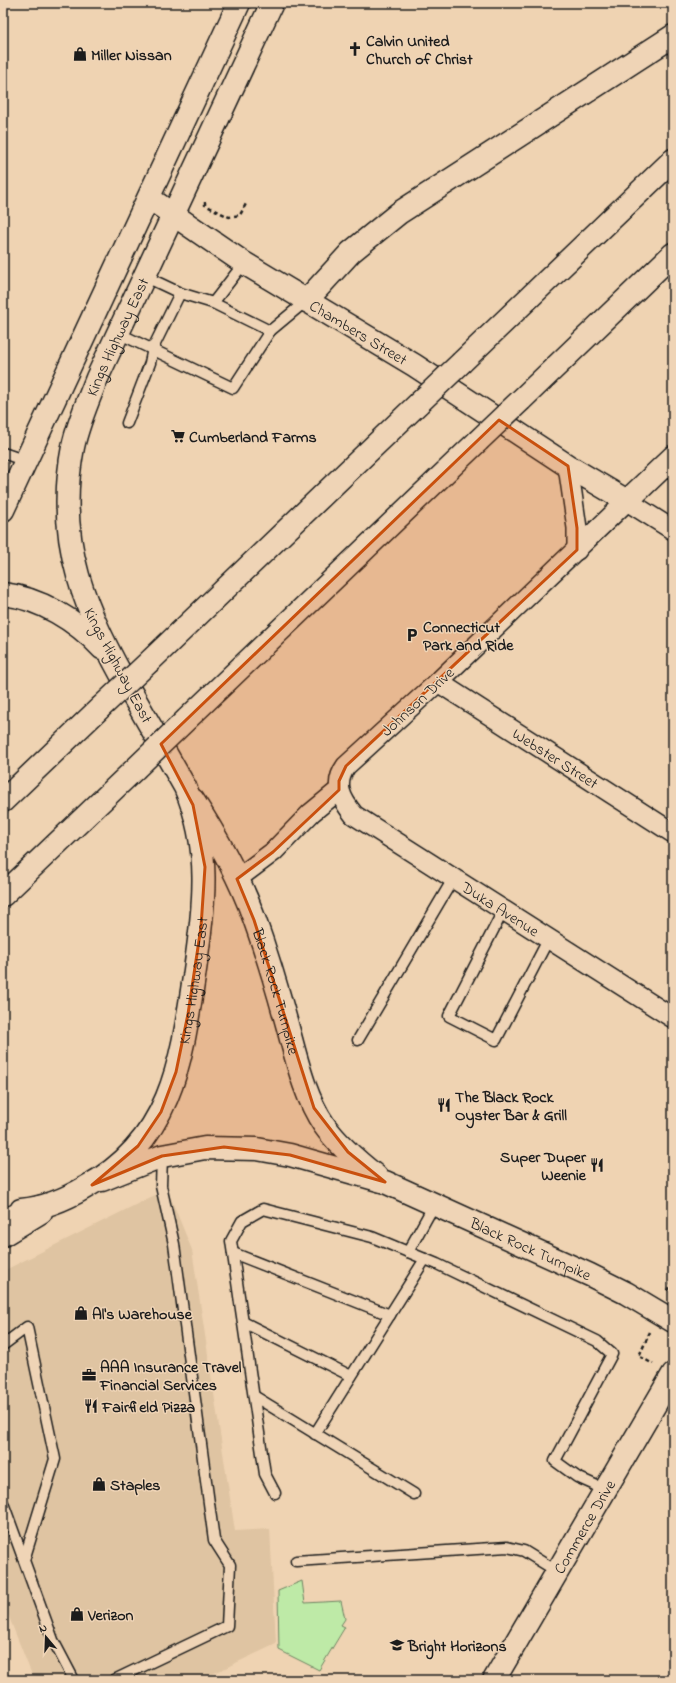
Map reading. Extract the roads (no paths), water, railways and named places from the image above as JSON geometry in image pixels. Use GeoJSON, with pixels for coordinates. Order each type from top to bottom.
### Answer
{"type":"FeatureCollection","features":[{"type":"Feature","properties":{"kind":"main road","name":"Kings Highway East"},"geometry":{"type":"LineString","coordinates":[[3,510],[239,3]]}},
{"type":"Feature","properties":{"kind":"main road","name":"Kings Highway East"},"geometry":{"type":"LineString","coordinates":[[3,1209],[22,1210],[49,1204],[92,1185],[124,1159],[151,1129],[170,1092],[182,1053],[201,927],[204,888],[205,867],[198,826],[193,805],[185,787],[113,661],[95,625],[80,586],[71,548],[68,507],[70,466],[78,426],[118,333],[172,214],[272,3]]}},
{"type":"Feature","properties":{"kind":"main road"},"geometry":{"type":"LineString","coordinates":[[306,301],[351,252],[399,213],[673,36]]}},
{"type":"Feature","properties":{"kind":"main road"},"geometry":{"type":"LineString","coordinates":[[214,56],[242,67]]}},
{"type":"Feature","properties":{"kind":"main road"},"geometry":{"type":"LineString","coordinates":[[3,801],[673,160]]}},
{"type":"Feature","properties":{"kind":"main road","name":"Chambers Street"},"geometry":{"type":"LineString","coordinates":[[149,198],[244,263],[414,365],[568,466],[627,501]]}},
{"type":"Feature","properties":{"kind":"main road"},"geometry":{"type":"LineString","coordinates":[[3,896],[673,254]]}},
{"type":"Feature","properties":{"kind":"main road","name":"Johnson Drive"},"geometry":{"type":"LineString","coordinates":[[627,501],[673,457]]}},
{"type":"Feature","properties":{"kind":"main road"},"geometry":{"type":"LineString","coordinates":[[3,594],[24,598],[52,610],[83,631],[113,661]]}},
{"type":"Feature","properties":{"kind":"main road","name":"Black Rock Turnpike"},"geometry":{"type":"LineString","coordinates":[[185,787],[215,835],[237,879],[259,933],[300,1071],[314,1108],[336,1140],[348,1152],[385,1182]]}},
{"type":"Feature","properties":{"kind":"main road","name":"Black Rock Turnpike"},"geometry":{"type":"LineString","coordinates":[[92,1185],[162,1156],[205,1148],[257,1149],[308,1159],[385,1182],[590,1274],[626,1293],[673,1321]]}},
{"type":"Feature","properties":{"kind":"main road"},"geometry":{"type":"LineString","coordinates":[[3,1220],[49,1204]]}},
{"type":"Feature","properties":{"kind":"main road"},"geometry":{"type":"LineString","coordinates":[[3,1235],[49,1204]]}},
{"type":"Feature","properties":{"kind":"main road","name":"Commerce Drive"},"geometry":{"type":"LineString","coordinates":[[499,1678],[558,1572],[673,1374]]}},
{"type":"Feature","properties":{"kind":"street"},"geometry":{"type":"LineString","coordinates":[[568,466],[577,522],[577,550]]}},
{"type":"Feature","properties":{"kind":"street","name":"Chambers Street"},"geometry":{"type":"LineString","coordinates":[[627,501],[673,530]]}},
{"type":"Feature","properties":{"kind":"street","name":"Johnson Drive"},"geometry":{"type":"LineString","coordinates":[[339,790],[340,777],[346,766],[438,682],[627,501]]}},
{"type":"Feature","properties":{"kind":"street","name":"Webster Street"},"geometry":{"type":"LineString","coordinates":[[438,682],[673,833]]}},
{"type":"Feature","properties":{"kind":"street"},"geometry":{"type":"LineString","coordinates":[[237,879],[273,852],[311,813],[339,790]]}},
{"type":"Feature","properties":{"kind":"street","name":"Duka Avenue"},"geometry":{"type":"LineString","coordinates":[[339,790],[345,804],[354,815],[548,940],[673,1018]]}},
{"type":"Feature","properties":{"kind":"lane"},"geometry":{"type":"LineString","coordinates":[[213,303],[244,263]]}},
{"type":"Feature","properties":{"kind":"lane"},"geometry":{"type":"LineString","coordinates":[[144,276],[180,293],[213,303],[270,331]]}},
{"type":"Feature","properties":{"kind":"lane"},"geometry":{"type":"LineString","coordinates":[[127,423],[150,363],[153,348],[180,293]]}},
{"type":"Feature","properties":{"kind":"lane"},"geometry":{"type":"LineString","coordinates":[[118,333],[153,348],[233,388],[270,331],[306,301]]}},
{"type":"Feature","properties":{"kind":"lane"},"geometry":{"type":"LineString","coordinates":[[3,453],[26,461]]}},
{"type":"Feature","properties":{"kind":"lane"},"geometry":{"type":"LineString","coordinates":[[358,1040],[453,879]]}},
{"type":"Feature","properties":{"kind":"lane"},"geometry":{"type":"LineString","coordinates":[[503,911],[449,1016],[496,1040],[548,940]]}},
{"type":"Feature","properties":{"kind":"lane"},"geometry":{"type":"LineString","coordinates":[[114,1680],[227,1626],[230,1565],[214,1540],[174,1244],[161,1186],[162,1156]]}},
{"type":"Feature","properties":{"kind":"lane"},"geometry":{"type":"LineString","coordinates":[[408,1252],[434,1205]]}},
{"type":"Feature","properties":{"kind":"lane"},"geometry":{"type":"LineString","coordinates":[[275,1492],[265,1474],[231,1241],[242,1221],[264,1209],[372,1237],[425,1259],[597,1341],[612,1354],[555,1461],[577,1476],[606,1490]]}},
{"type":"Feature","properties":{"kind":"lane"},"geometry":{"type":"LineString","coordinates":[[233,1253],[390,1315]]}},
{"type":"Feature","properties":{"kind":"lane"},"geometry":{"type":"LineString","coordinates":[[316,1434],[425,1259]]}},
{"type":"Feature","properties":{"kind":"lane"},"geometry":{"type":"LineString","coordinates":[[243,1322],[351,1376]]}},
{"type":"Feature","properties":{"kind":"lane"},"geometry":{"type":"LineString","coordinates":[[3,1345],[27,1327],[55,1459],[24,1560]]}},
{"type":"Feature","properties":{"kind":"lane"},"geometry":{"type":"LineString","coordinates":[[254,1396],[414,1494]]}},
{"type":"Feature","properties":{"kind":"lane"},"geometry":{"type":"LineString","coordinates":[[3,1503],[53,1640],[74,1680]]}},
{"type":"Feature","properties":{"kind":"lane"},"geometry":{"type":"LineString","coordinates":[[296,1561],[507,1548],[524,1551],[558,1572]]}},
{"type":"Feature","properties":{"kind":"place","name":"Calvin United Church of Christ"},"geometry":{"type":"Point","coordinates":[355,49]}},
{"type":"Feature","properties":{"kind":"place","name":"Miller Nissan"},"geometry":{"type":"Point","coordinates":[80,54]}},
{"type":"Feature","properties":{"kind":"place","name":"Cumberland Farms"},"geometry":{"type":"Point","coordinates":[178,436]}},
{"type":"Feature","properties":{"kind":"place","name":"Connecticut Park and Ride"},"geometry":{"type":"Point","coordinates":[412,635]}},
{"type":"Feature","properties":{"kind":"place","name":"The Black Rock Oyster Bar & Grill"},"geometry":{"type":"Point","coordinates":[444,1105]}},
{"type":"Feature","properties":{"kind":"place","name":"Super Duper Weenie"},"geometry":{"type":"Point","coordinates":[597,1165]}},
{"type":"Feature","properties":{"kind":"place","name":"Al's Warehouse"},"geometry":{"type":"Point","coordinates":[81,1313]}},
{"type":"Feature","properties":{"kind":"place","name":"AAA Insurance Travel Financial Services"},"geometry":{"type":"Point","coordinates":[89,1375]}},
{"type":"Feature","properties":{"kind":"place","name":"Fairfield Pizza"},"geometry":{"type":"Point","coordinates":[91,1406]}},
{"type":"Feature","properties":{"kind":"place","name":"Staples"},"geometry":{"type":"Point","coordinates":[99,1484]}},
{"type":"Feature","properties":{"kind":"place","name":"Verizon"},"geometry":{"type":"Point","coordinates":[77,1614]}},
{"type":"Feature","properties":{"kind":"place","name":"Bright Horizons"},"geometry":{"type":"Point","coordinates":[397,1645]}}]}
